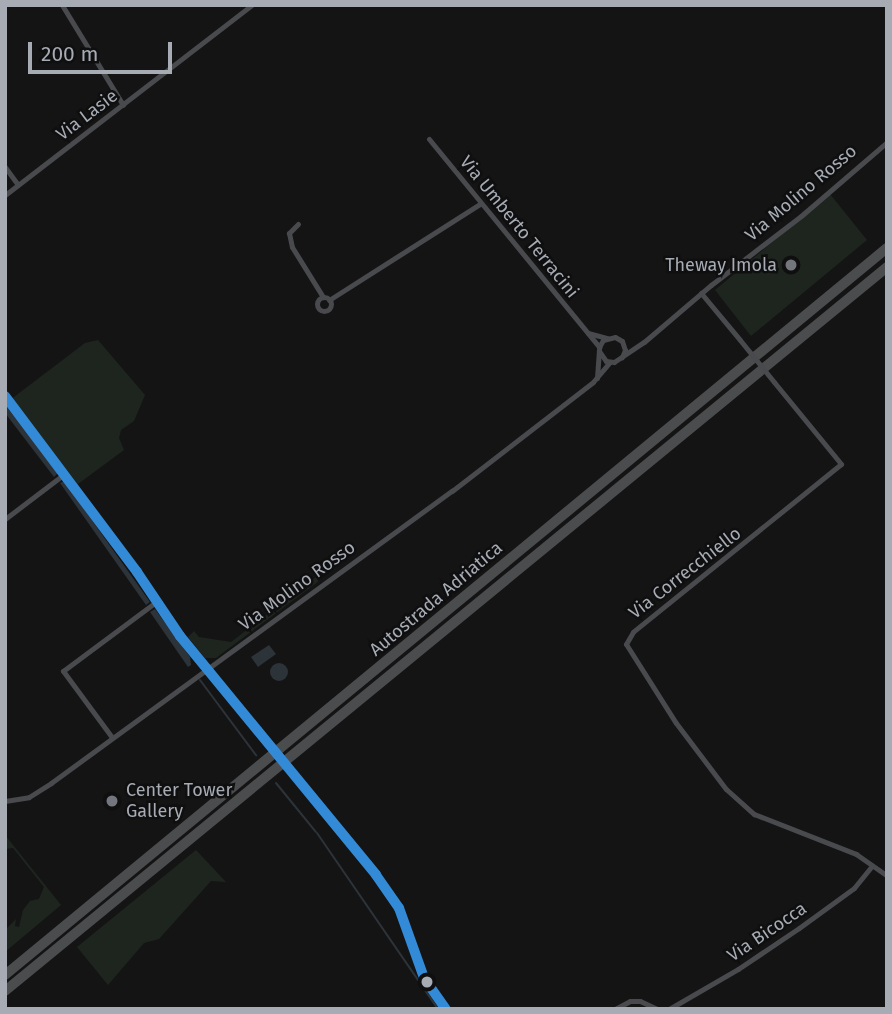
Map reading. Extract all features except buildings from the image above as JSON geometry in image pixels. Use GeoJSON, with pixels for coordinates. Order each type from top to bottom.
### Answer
{"type":"FeatureCollection","features":[{"type":"Feature","properties":{"kind":"highway","name":"Autostrada Adriatica"},"geometry":{"type":"LineString","coordinates":[[5,975],[887,248]]}},
{"type":"Feature","properties":{"kind":"highway","name":"Autostrada Adriatica"},"geometry":{"type":"LineString","coordinates":[[5,991],[887,267]]}},
{"type":"Feature","properties":{"kind":"street"},"geometry":{"type":"LineString","coordinates":[[62,5],[123,105]]}},
{"type":"Feature","properties":{"kind":"street","name":"Via Lasie"},"geometry":{"type":"LineString","coordinates":[[5,195],[252,5]]}},
{"type":"Feature","properties":{"kind":"street","name":"Via Umberto Terracini"},"geometry":{"type":"LineString","coordinates":[[429,139],[599,349]]}},
{"type":"Feature","properties":{"kind":"street","name":"Via Molino Rosso"},"geometry":{"type":"LineString","coordinates":[[622,358],[801,216],[887,142]]}},
{"type":"Feature","properties":{"kind":"street"},"geometry":{"type":"LineString","coordinates":[[5,167],[18,185]]}},
{"type":"Feature","properties":{"kind":"street"},"geometry":{"type":"LineString","coordinates":[[298,224],[289,233],[292,247],[326,298],[481,202]]}},
{"type":"Feature","properties":{"kind":"street","name":"Via Correcchiello"},"geometry":{"type":"LineString","coordinates":[[701,293],[841,464],[633,632],[626,645],[676,723],[726,789],[754,814],[856,854],[887,876]]}},
{"type":"Feature","properties":{"kind":"street"},"geometry":{"type":"LineString","coordinates":[[588,333],[607,338],[615,337],[636,346]]}},
{"type":"Feature","properties":{"kind":"street"},"geometry":{"type":"LineString","coordinates":[[597,378],[599,349],[607,338]]}},
{"type":"Feature","properties":{"kind":"street"},"geometry":{"type":"LineString","coordinates":[[599,349],[603,358],[610,362],[622,358],[625,349],[622,341]]}},
{"type":"Feature","properties":{"kind":"street","name":"Via Molino Rosso"},"geometry":{"type":"LineString","coordinates":[[5,801],[22,800],[36,793],[111,736],[453,491],[597,378],[610,362]]}},
{"type":"Feature","properties":{"kind":"street"},"geometry":{"type":"LineString","coordinates":[[5,396],[206,669],[376,875],[399,908],[424,978],[446,1009]]}},
{"type":"Feature","properties":{"kind":"street"},"geometry":{"type":"LineString","coordinates":[[5,519],[64,474]]}},
{"type":"Feature","properties":{"kind":"street"},"geometry":{"type":"LineString","coordinates":[[111,736],[63,671],[156,602]]}},
{"type":"Feature","properties":{"kind":"street","name":"Via Bicocca"},"geometry":{"type":"LineString","coordinates":[[669,1009],[738,969],[799,928],[854,888],[872,866]]}},
{"type":"Feature","properties":{"kind":"street"},"geometry":{"type":"LineString","coordinates":[[615,1009],[630,1000],[657,1009]]}},
{"type":"Feature","properties":{"kind":"shaded area","name":"Theway Imola"},"geometry":{"type":"Polygon","coordinates":[[[830,194],[867,240],[751,336],[715,290],[830,194]]]}},
{"type":"Feature","properties":{"kind":"shaded area"},"geometry":{"type":"Polygon","coordinates":[[[98,340],[145,395],[134,421],[121,430],[119,438],[124,450],[78,484],[10,400],[85,343],[98,340]]]}},
{"type":"Feature","properties":{"kind":"shaded area"},"geometry":{"type":"Polygon","coordinates":[[[5,405],[59,472],[54,477],[5,413],[5,405]]]}},
{"type":"Feature","properties":{"kind":"shaded area"},"geometry":{"type":"Polygon","coordinates":[[[64,481],[150,602],[146,605],[60,483],[64,481]]]}},
{"type":"Feature","properties":{"kind":"shaded area"},"geometry":{"type":"Polygon","coordinates":[[[316,577],[319,581],[216,658],[205,658],[188,637],[194,631],[199,637],[231,642],[316,577]]]}},
{"type":"Feature","properties":{"kind":"shaded area"},"geometry":{"type":"Polygon","coordinates":[[[155,609],[190,657],[191,665],[188,667],[150,612],[155,609]]]}},
{"type":"Feature","properties":{"kind":"shaded area"},"geometry":{"type":"Polygon","coordinates":[[[269,645],[276,654],[258,667],[251,657],[269,645]]]}},
{"type":"Feature","properties":{"kind":"shaded area"},"geometry":{"type":"Polygon","coordinates":[[[279,663],[285,666],[288,672],[285,678],[279,681],[273,678],[270,672],[273,666],[279,663]]]}},
{"type":"Feature","properties":{"kind":"shaded area"},"geometry":{"type":"Polygon","coordinates":[[[5,835],[61,905],[5,952],[5,930],[16,919],[15,926],[19,927],[23,910],[30,901],[39,899],[44,887],[13,848],[5,849],[5,835]]]}},
{"type":"Feature","properties":{"kind":"shaded area"},"geometry":{"type":"Polygon","coordinates":[[[196,850],[226,882],[211,881],[159,939],[144,943],[108,985],[77,947],[196,850]]]}},
{"type":"Feature","properties":{"kind":"waterway"},"geometry":{"type":"LineString","coordinates":[[200,680],[256,755]]}},
{"type":"Feature","properties":{"kind":"waterway"},"geometry":{"type":"LineString","coordinates":[[276,783],[316,832]]}},
{"type":"Feature","properties":{"kind":"waterway"},"geometry":{"type":"LineString","coordinates":[[317,833],[438,1009]]}},
{"type":"Feature","properties":{"kind":"transit line"},"geometry":{"type":"LineString","coordinates":[[5,396],[137,572],[180,636],[376,875],[399,908],[424,978],[446,1009]]}},
{"type":"Feature","properties":{"kind":"place","name":"Theway Imola"},"geometry":{"type":"Point","coordinates":[791,265]}},
{"type":"Feature","properties":{"kind":"place","name":"Center Tower Gallery"},"geometry":{"type":"Point","coordinates":[112,801]}}]}
